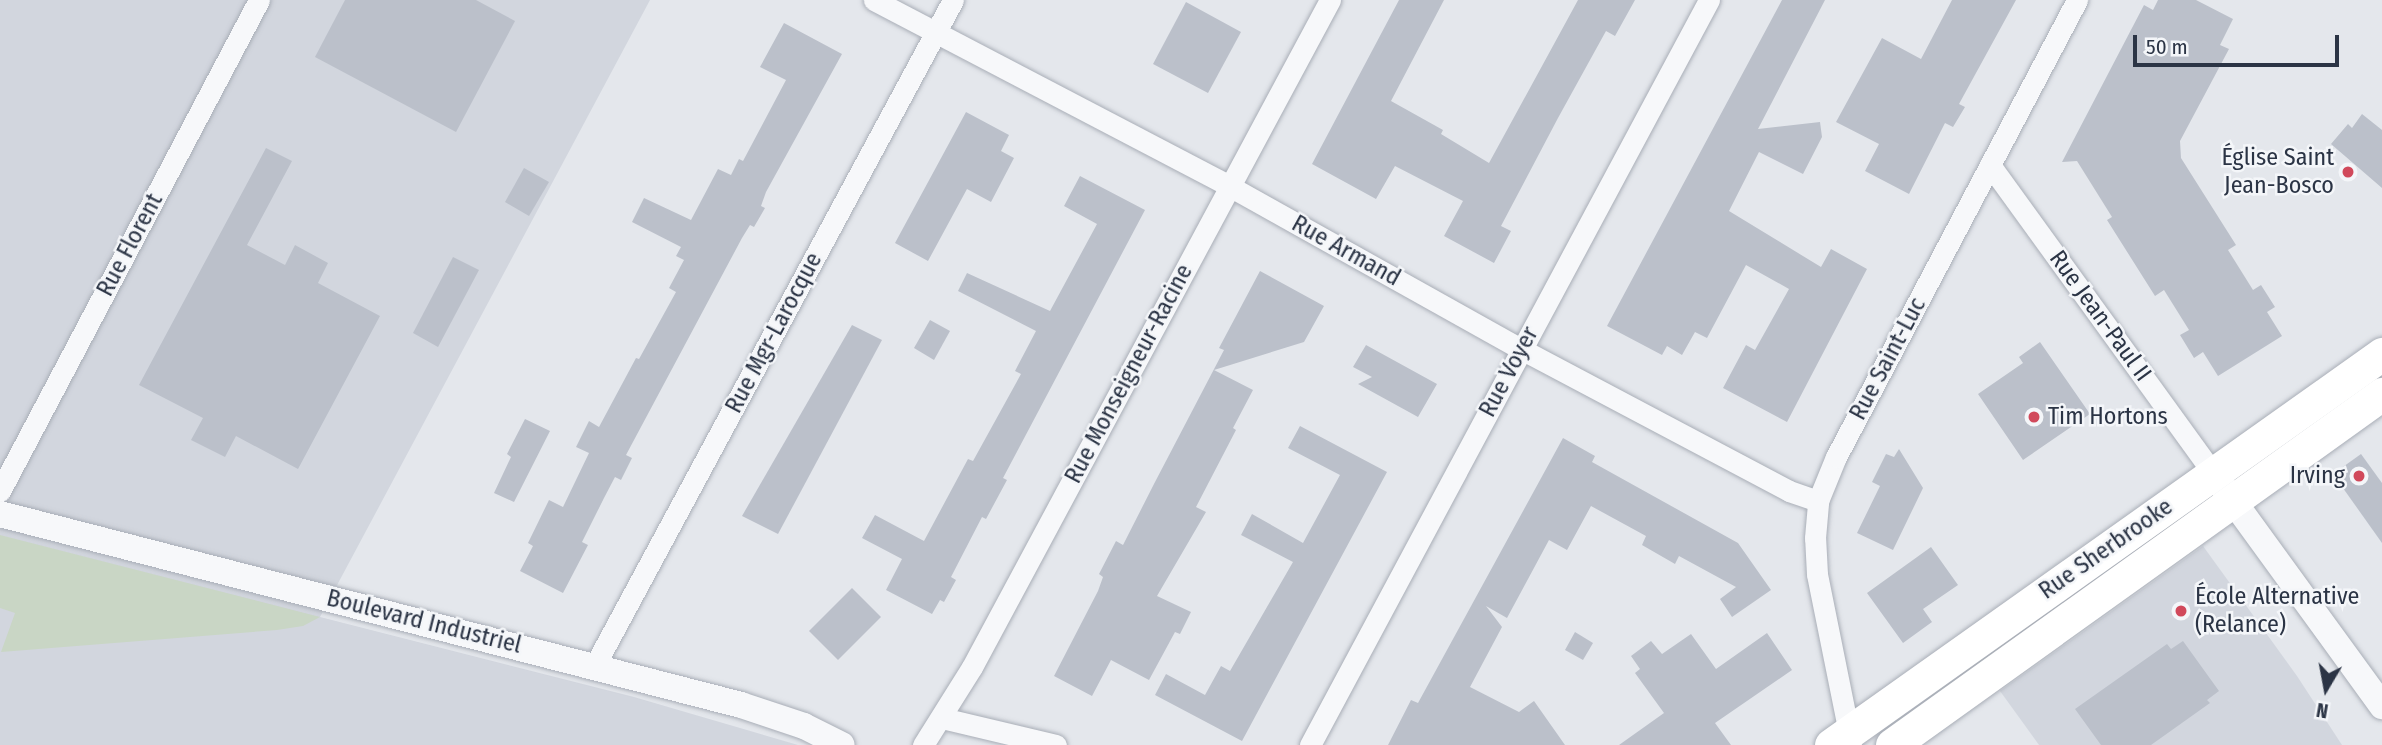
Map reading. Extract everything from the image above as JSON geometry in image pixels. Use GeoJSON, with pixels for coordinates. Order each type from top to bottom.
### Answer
{"type":"FeatureCollection","features":[{"type":"Feature","properties":{"kind":"main road","name":"Rue Sherbrooke"},"geometry":{"type":"LineString","coordinates":[[1844,741],[2382,354]]}},
{"type":"Feature","properties":{"kind":"main road","name":"Rue Sherbrooke"},"geometry":{"type":"LineString","coordinates":[[1892,745],[2382,394]]}},
{"type":"Feature","properties":{"kind":"street","name":"Rue Florent"},"geometry":{"type":"LineString","coordinates":[[0,491],[259,0]]}},
{"type":"Feature","properties":{"kind":"street","name":"Rue Armand"},"geometry":{"type":"LineString","coordinates":[[874,0],[1231,187],[1521,349],[1788,491],[1818,501]]}},
{"type":"Feature","properties":{"kind":"street","name":"Rue Mgr-Larocque"},"geometry":{"type":"LineString","coordinates":[[595,665],[953,0]]}},
{"type":"Feature","properties":{"kind":"street","name":"Rue Monseigneur-Racine"},"geometry":{"type":"LineString","coordinates":[[923,745],[942,718],[1330,0]]}},
{"type":"Feature","properties":{"kind":"street","name":"Rue Voyer"},"geometry":{"type":"LineString","coordinates":[[1310,745],[1709,0]]}},
{"type":"Feature","properties":{"kind":"street","name":"Rue Saint-Luc"},"geometry":{"type":"LineString","coordinates":[[1844,741],[1815,555],[1818,501],[1829,471],[2077,0]]}},
{"type":"Feature","properties":{"kind":"street","name":"Rue Jean-Paul II"},"geometry":{"type":"LineString","coordinates":[[1990,165],[2382,706]]}},
{"type":"Feature","properties":{"kind":"street","name":"Boulevard Industriel"},"geometry":{"type":"LineString","coordinates":[[0,514],[595,665],[783,718],[842,745]]}},
{"type":"Feature","properties":{"kind":"street"},"geometry":{"type":"LineString","coordinates":[[942,718],[1056,745]]}},
{"type":"Feature","properties":{"kind":"shaded area"},"geometry":{"type":"Polygon","coordinates":[[[0,0],[650,0],[320,617],[634,697],[798,745],[0,745],[0,0]]]}},
{"type":"Feature","properties":{"kind":"shaded area","name":"École Alternative (Relance)"},"geometry":{"type":"Polygon","coordinates":[[[2203,546],[2297,676],[2342,745],[2039,745],[2000,691],[2203,546]]]}},
{"type":"Feature","properties":{"kind":"green space"},"geometry":{"type":"Polygon","coordinates":[[[0,535],[320,617],[303,626],[277,630],[1,652],[15,613],[0,608],[0,535]]]}},
{"type":"Feature","properties":{"kind":"building"},"geometry":{"type":"Polygon","coordinates":[[[345,0],[476,0],[515,21],[456,132],[315,57],[345,0]]]}},
{"type":"Feature","properties":{"kind":"building"},"geometry":{"type":"Polygon","coordinates":[[[1399,0],[1444,0],[1391,101],[1443,130],[1441,134],[1489,163],[1578,0],[1635,0],[1615,36],[1606,31],[1558,118],[1501,226],[1511,231],[1494,263],[1444,236],[1463,201],[1395,166],[1376,199],[1312,164],[1399,0]]]}},
{"type":"Feature","properties":{"kind":"building"},"geometry":{"type":"Polygon","coordinates":[[[1782,0],[1825,0],[1758,129],[1820,122],[1822,137],[1803,174],[1759,152],[1729,211],[1821,267],[1831,249],[1867,269],[1787,422],[1723,388],[1746,345],[1755,350],[1789,289],[1746,265],[1707,338],[1695,332],[1682,355],[1667,346],[1662,355],[1607,326],[1782,0]]]}},
{"type":"Feature","properties":{"kind":"building"},"geometry":{"type":"Polygon","coordinates":[[[1952,0],[2016,0],[1959,104],[1965,107],[1953,127],[1945,123],[1909,194],[1865,171],[1879,144],[1836,122],[1882,38],[1921,59],[1952,0]]]}},
{"type":"Feature","properties":{"kind":"building"},"geometry":{"type":"Polygon","coordinates":[[[2158,0],[2196,0],[2233,19],[2220,45],[2229,49],[2180,141],[2181,158],[2236,245],[2228,250],[2253,290],[2261,285],[2275,307],[2267,312],[2282,336],[2218,376],[2203,352],[2194,358],[2180,335],[2189,330],[2164,290],[2155,296],[2107,220],[2112,217],[2077,161],[2062,162],[2144,5],[2153,10],[2158,0]]]}},
{"type":"Feature","properties":{"kind":"building"},"geometry":{"type":"Polygon","coordinates":[[[1186,2],[1241,32],[1208,93],[1153,64],[1186,2]]]}},
{"type":"Feature","properties":{"kind":"building"},"geometry":{"type":"Polygon","coordinates":[[[784,23],[842,54],[766,192],[761,206],[765,208],[754,227],[750,225],[742,238],[626,455],[632,458],[621,480],[615,477],[604,498],[582,542],[588,545],[563,593],[520,571],[533,546],[528,543],[549,500],[563,507],[589,453],[576,447],[589,421],[599,427],[636,358],[639,359],[676,292],[669,288],[684,260],[676,256],[681,247],[632,222],[644,198],[691,220],[718,169],[731,175],[739,159],[743,161],[786,80],[760,67],[784,23]]]}},
{"type":"Feature","properties":{"kind":"building"},"geometry":{"type":"Polygon","coordinates":[[[966,112],[1009,135],[1001,151],[1014,158],[991,202],[967,189],[928,261],[895,243],[966,112]]]}},
{"type":"Feature","properties":{"kind":"building"},"geometry":{"type":"Polygon","coordinates":[[[2362,114],[2382,130],[2382,188],[2331,144],[2348,124],[2352,128],[2362,114]]]}},
{"type":"Feature","properties":{"kind":"building"},"geometry":{"type":"Polygon","coordinates":[[[266,148],[292,161],[247,245],[285,265],[295,245],[328,263],[318,283],[380,316],[298,469],[236,436],[225,457],[191,440],[203,418],[139,385],[266,148]]]}},
{"type":"Feature","properties":{"kind":"building"},"geometry":{"type":"Polygon","coordinates":[[[524,168],[549,182],[529,216],[505,202],[524,168]]]}},
{"type":"Feature","properties":{"kind":"building"},"geometry":{"type":"Polygon","coordinates":[[[1080,176],[1145,210],[1003,478],[1007,480],[986,519],[982,517],[951,577],[956,580],[944,602],[940,600],[932,614],[886,590],[902,559],[862,538],[875,515],[924,541],[968,459],[973,461],[1021,374],[1015,371],[1036,331],[958,291],[967,273],[1050,311],[1097,224],[1064,206],[1080,176]]]}},
{"type":"Feature","properties":{"kind":"building"},"geometry":{"type":"Polygon","coordinates":[[[453,257],[479,270],[438,347],[413,333],[453,257]]]}},
{"type":"Feature","properties":{"kind":"building"},"geometry":{"type":"Polygon","coordinates":[[[1260,271],[1324,306],[1304,342],[1214,370],[1253,390],[1233,428],[1236,430],[1196,507],[1206,512],[1157,596],[1191,612],[1180,634],[1175,632],[1149,680],[1111,660],[1092,696],[1054,676],[1098,591],[1103,577],[1099,574],[1116,541],[1123,545],[1224,350],[1219,348],[1260,271]]]}},
{"type":"Feature","properties":{"kind":"building"},"geometry":{"type":"Polygon","coordinates":[[[930,320],[950,331],[934,360],[914,348],[930,320]]]}},
{"type":"Feature","properties":{"kind":"building"},"geometry":{"type":"Polygon","coordinates":[[[852,325],[882,340],[778,534],[742,516],[852,325]]]}},
{"type":"Feature","properties":{"kind":"building"},"geometry":{"type":"Polygon","coordinates":[[[2040,342],[2090,414],[2023,460],[1978,394],[2023,363],[2019,357],[2040,342]]]}},
{"type":"Feature","properties":{"kind":"building"},"geometry":{"type":"Polygon","coordinates":[[[1366,345],[1437,384],[1418,417],[1358,384],[1372,377],[1353,367],[1366,345]]]}},
{"type":"Feature","properties":{"kind":"building"},"geometry":{"type":"Polygon","coordinates":[[[525,419],[550,431],[514,502],[494,493],[511,457],[507,454],[525,419]]]}},
{"type":"Feature","properties":{"kind":"building"},"geometry":{"type":"Polygon","coordinates":[[[1300,426],[1387,472],[1242,741],[1155,695],[1166,674],[1205,695],[1221,666],[1230,671],[1293,562],[1241,535],[1252,514],[1303,543],[1340,475],[1288,448],[1300,426]]]}},
{"type":"Feature","properties":{"kind":"building"},"geometry":{"type":"Polygon","coordinates":[[[1563,438],[1595,456],[1592,462],[1738,543],[1771,590],[1732,617],[1720,599],[1736,587],[1679,556],[1675,564],[1642,545],[1646,536],[1591,506],[1567,550],[1549,540],[1507,618],[1486,606],[1502,627],[1470,687],[1519,712],[1534,701],[1565,745],[1388,745],[1411,700],[1418,703],[1563,438]]]}},
{"type":"Feature","properties":{"kind":"building"},"geometry":{"type":"Polygon","coordinates":[[[1899,449],[1923,488],[1893,550],[1857,533],[1880,486],[1872,482],[1886,454],[1894,457],[1899,449]]]}},
{"type":"Feature","properties":{"kind":"building"},"geometry":{"type":"Polygon","coordinates":[[[2361,454],[2382,483],[2382,543],[2333,474],[2361,454]]]}},
{"type":"Feature","properties":{"kind":"building"},"geometry":{"type":"Polygon","coordinates":[[[1931,547],[1958,585],[1923,609],[1932,622],[1903,643],[1867,593],[1931,547]]]}},
{"type":"Feature","properties":{"kind":"building"},"geometry":{"type":"Polygon","coordinates":[[[852,588],[881,617],[838,660],[809,631],[852,588]]]}},
{"type":"Feature","properties":{"kind":"building"},"geometry":{"type":"Polygon","coordinates":[[[1575,632],[1593,643],[1583,660],[1565,650],[1575,632]]]}},
{"type":"Feature","properties":{"kind":"building"},"geometry":{"type":"Polygon","coordinates":[[[1767,633],[1792,670],[1715,723],[1731,745],[1619,745],[1664,713],[1635,673],[1640,669],[1631,656],[1651,641],[1662,654],[1691,634],[1716,669],[1767,633]]]}},
{"type":"Feature","properties":{"kind":"building"},"geometry":{"type":"Polygon","coordinates":[[[2183,641],[2219,691],[2207,700],[2210,703],[2151,745],[2101,745],[2075,709],[2167,644],[2171,649],[2183,641]]]}},
{"type":"Feature","properties":{"kind":"place","name":"Église Saint Jean-Bosco"},"geometry":{"type":"Point","coordinates":[2348,172]}},
{"type":"Feature","properties":{"kind":"place","name":"Tim Hortons"},"geometry":{"type":"Point","coordinates":[2034,417]}},
{"type":"Feature","properties":{"kind":"place","name":"Irving"},"geometry":{"type":"Point","coordinates":[2359,476]}},
{"type":"Feature","properties":{"kind":"place","name":"École Alternative (Relance)"},"geometry":{"type":"Point","coordinates":[2181,611]}}]}
